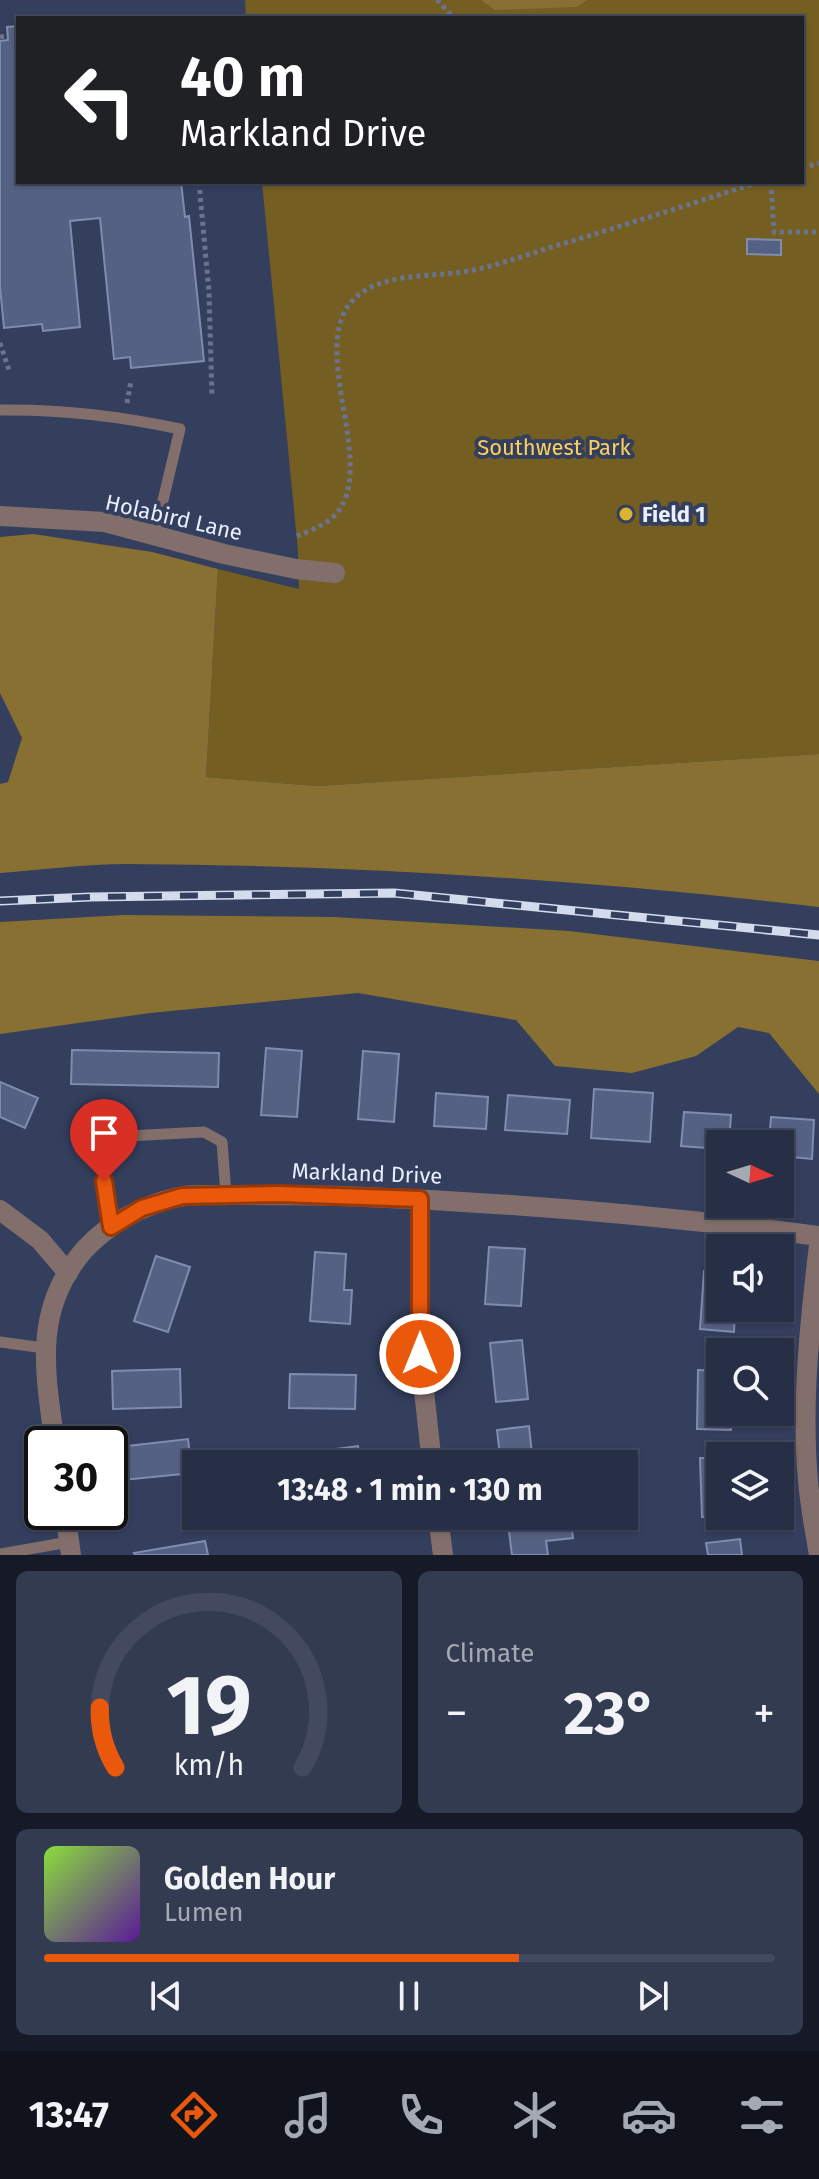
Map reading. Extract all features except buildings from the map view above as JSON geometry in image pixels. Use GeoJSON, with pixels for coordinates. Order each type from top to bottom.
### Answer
{"type":"FeatureCollection","features":[{"type":"Feature","properties":{"kind":"street","name":"Holabird Lane"},"geometry":{"type":"LineString","coordinates":[[0,516],[105,522],[253,560],[335,573]]}},
{"type":"Feature","properties":{"kind":"street","name":"Markland Drive"},"geometry":{"type":"LineString","coordinates":[[53,1426],[44,1348],[46,1325],[68,1273],[85,1249],[111,1227],[142,1208],[182,1196],[279,1194],[420,1199],[672,1217],[819,1236]]}},
{"type":"Feature","properties":{"kind":"street"},"geometry":{"type":"LineString","coordinates":[[420,1199],[420,1354],[430,1450]]}},
{"type":"Feature","properties":{"kind":"street"},"geometry":{"type":"LineString","coordinates":[[0,1210],[40,1240],[68,1273]]}},
{"type":"Feature","properties":{"kind":"street"},"geometry":{"type":"LineString","coordinates":[[819,1245],[811,1310],[806,1415],[808,1481],[819,1555]]}},
{"type":"Feature","properties":{"kind":"street"},"geometry":{"type":"LineString","coordinates":[[440,1530],[443,1555]]}},
{"type":"Feature","properties":{"kind":"lane"},"geometry":{"type":"LineString","coordinates":[[0,410],[68,411],[125,417],[180,429],[155,534]]}},
{"type":"Feature","properties":{"kind":"lane"},"geometry":{"type":"LineString","coordinates":[[111,1227],[100,1158],[128,1136],[204,1132],[222,1142],[226,1195]]}},
{"type":"Feature","properties":{"kind":"lane"},"geometry":{"type":"LineString","coordinates":[[0,1342],[44,1348]]}},
{"type":"Feature","properties":{"kind":"lane"},"geometry":{"type":"LineString","coordinates":[[0,1554],[70,1548]]}},
{"type":"Feature","properties":{"kind":"path"},"geometry":{"type":"LineString","coordinates":[[437,0],[452,16]]}},
{"type":"Feature","properties":{"kind":"path"},"geometry":{"type":"LineString","coordinates":[[199,184],[209,292],[212,397]]}},
{"type":"Feature","properties":{"kind":"path"},"geometry":{"type":"LineString","coordinates":[[297,536],[333,518],[347,493],[349,458],[337,328],[343,313],[359,293],[384,282],[467,271],[752,184]]}},
{"type":"Feature","properties":{"kind":"path"},"geometry":{"type":"LineString","coordinates":[[771,184],[774,232],[819,232]]}},
{"type":"Feature","properties":{"kind":"path"},"geometry":{"type":"LineString","coordinates":[[0,343],[9,370]]}},
{"type":"Feature","properties":{"kind":"green space","name":"Southwest Park"},"geometry":{"type":"Polygon","coordinates":[[[245,0],[819,0],[819,754],[317,786],[206,777],[218,569],[299,589],[298,551],[262,184],[804,184],[804,16],[246,16],[245,0]]]}},
{"type":"Feature","properties":{"kind":"shaded area"},"geometry":{"type":"Polygon","coordinates":[[[481,0],[587,0],[577,7],[495,10],[481,0]]]}},
{"type":"Feature","properties":{"kind":"shaded area"},"geometry":{"type":"Polygon","coordinates":[[[33,534],[152,552],[218,569],[206,777],[317,786],[819,754],[819,907],[560,882],[300,867],[127,864],[0,873],[0,784],[8,782],[22,738],[0,693],[0,537],[33,534]]]}},
{"type":"Feature","properties":{"kind":"shaded area"},"geometry":{"type":"Polygon","coordinates":[[[124,915],[334,917],[569,931],[819,961],[819,1094],[769,1033],[738,1027],[696,1056],[632,1073],[555,1066],[516,1020],[358,993],[150,1013],[0,1034],[0,922],[124,915]]]}},
{"type":"Feature","properties":{"kind":"railway"},"geometry":{"type":"LineString","coordinates":[[0,901],[394,893],[819,935]]}},
{"type":"Feature","properties":{"kind":"place","name":"Field 1"},"geometry":{"type":"Point","coordinates":[626,514]}},
{"type":"Feature","properties":{"kind":"route"},"geometry":{"type":"LineString","coordinates":[[104,1181],[111,1227],[142,1208],[182,1196],[279,1194],[420,1199],[420,1354]]}}]}
